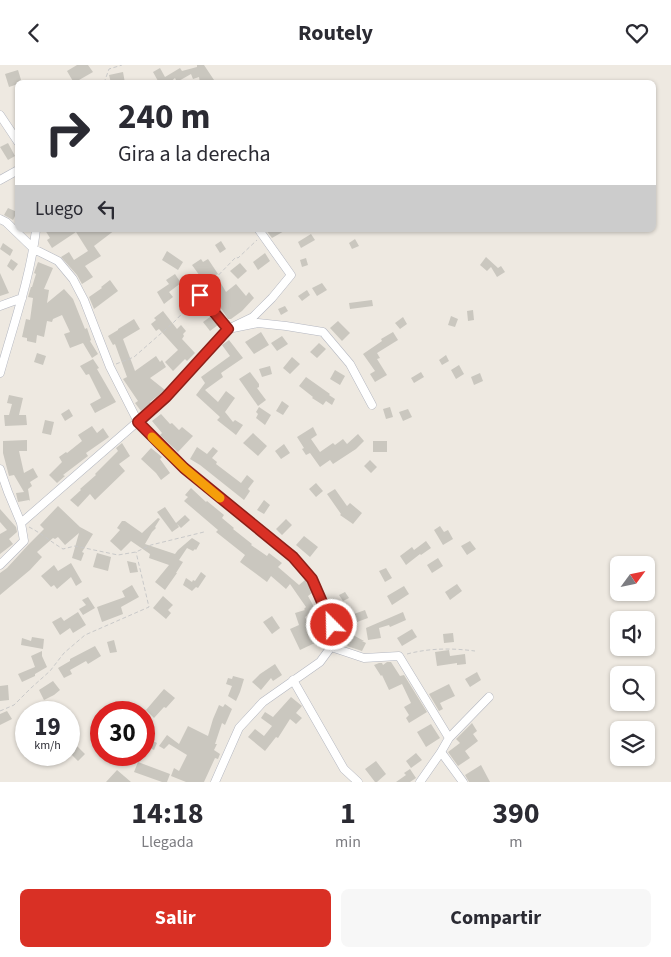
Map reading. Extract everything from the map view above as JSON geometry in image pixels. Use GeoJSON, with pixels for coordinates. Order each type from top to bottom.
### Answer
{"type":"FeatureCollection","features":[{"type":"Feature","properties":{"kind":"street"},"geometry":{"type":"LineString","coordinates":[[0,115],[15,138]]}},
{"type":"Feature","properties":{"kind":"street"},"geometry":{"type":"LineString","coordinates":[[0,179],[15,172]]}},
{"type":"Feature","properties":{"kind":"street"},"geometry":{"type":"LineString","coordinates":[[0,219],[15,231]]}},
{"type":"Feature","properties":{"kind":"street"},"geometry":{"type":"LineString","coordinates":[[16,232],[34,249],[58,261],[73,279],[84,300],[110,367],[138,422],[184,468],[293,557],[312,579],[332,625],[330,647],[320,662],[263,702],[239,728],[215,782]]}},
{"type":"Feature","properties":{"kind":"street"},"geometry":{"type":"LineString","coordinates":[[0,373],[22,298],[34,249],[36,232]]}},
{"type":"Feature","properties":{"kind":"street"},"geometry":{"type":"LineString","coordinates":[[22,523],[166,397],[228,329],[252,317],[272,298],[291,275],[261,232]]}},
{"type":"Feature","properties":{"kind":"street"},"geometry":{"type":"LineString","coordinates":[[200,295],[228,329]]}},
{"type":"Feature","properties":{"kind":"street"},"geometry":{"type":"LineString","coordinates":[[0,306],[22,298]]}},
{"type":"Feature","properties":{"kind":"street"},"geometry":{"type":"LineString","coordinates":[[228,329],[258,323],[323,332],[350,364],[372,405]]}},
{"type":"Feature","properties":{"kind":"street"},"geometry":{"type":"LineString","coordinates":[[0,469],[22,523],[24,541],[0,565]]}},
{"type":"Feature","properties":{"kind":"street"},"geometry":{"type":"LineString","coordinates":[[330,647],[364,658],[399,657],[449,738]]}},
{"type":"Feature","properties":{"kind":"street"},"geometry":{"type":"LineString","coordinates":[[293,680],[344,769],[358,782]]}},
{"type":"Feature","properties":{"kind":"street"},"geometry":{"type":"LineString","coordinates":[[420,782],[449,738],[489,697]]}},
{"type":"Feature","properties":{"kind":"street"},"geometry":{"type":"LineString","coordinates":[[441,752],[462,782]]}},
{"type":"Feature","properties":{"kind":"path"},"geometry":{"type":"LineString","coordinates":[[105,80],[109,69],[122,65]]}},
{"type":"Feature","properties":{"kind":"path"},"geometry":{"type":"LineString","coordinates":[[110,367],[134,357],[174,322],[236,257],[238,258],[261,232]]}},
{"type":"Feature","properties":{"kind":"path"},"geometry":{"type":"LineString","coordinates":[[22,523],[63,549],[75,546],[118,555],[136,552],[151,545],[204,532]]}},
{"type":"Feature","properties":{"kind":"path"},"geometry":{"type":"LineString","coordinates":[[0,711],[14,705],[50,671],[64,653],[85,635],[149,607],[136,552]]}},
{"type":"Feature","properties":{"kind":"path"},"geometry":{"type":"LineString","coordinates":[[399,657],[422,650],[452,648],[475,651]]}},
{"type":"Feature","properties":{"kind":"building"},"geometry":{"type":"Polygon","coordinates":[[[77,65],[88,65],[93,72],[79,80],[72,80],[67,71],[77,65]]]}},
{"type":"Feature","properties":{"kind":"building"},"geometry":{"type":"Polygon","coordinates":[[[197,65],[204,65],[214,80],[200,80],[199,77],[193,79],[191,74],[180,80],[176,80],[175,78],[173,80],[157,80],[153,72],[160,68],[165,77],[180,68],[182,71],[197,67],[197,65]]]}},
{"type":"Feature","properties":{"kind":"building"},"geometry":{"type":"Polygon","coordinates":[[[18,70],[21,80],[15,80],[15,85],[9,87],[5,74],[18,70]]]}},
{"type":"Feature","properties":{"kind":"building"},"geometry":{"type":"Polygon","coordinates":[[[123,72],[124,80],[110,80],[109,75],[123,72]]]}},
{"type":"Feature","properties":{"kind":"building"},"geometry":{"type":"Polygon","coordinates":[[[8,143],[15,156],[8,160],[0,147],[8,143]]]}},
{"type":"Feature","properties":{"kind":"building"},"geometry":{"type":"Polygon","coordinates":[[[8,208],[15,211],[13,220],[4,215],[8,208]]]}},
{"type":"Feature","properties":{"kind":"building"},"geometry":{"type":"Polygon","coordinates":[[[46,232],[76,232],[52,248],[47,240],[50,238],[46,232]]]}},
{"type":"Feature","properties":{"kind":"building"},"geometry":{"type":"Polygon","coordinates":[[[76,232],[112,232],[94,246],[101,256],[85,266],[93,277],[82,284],[77,275],[61,257],[69,252],[74,260],[88,251],[76,232]]]}},
{"type":"Feature","properties":{"kind":"building"},"geometry":{"type":"Polygon","coordinates":[[[268,232],[282,232],[272,238],[268,232]]]}},
{"type":"Feature","properties":{"kind":"building"},"geometry":{"type":"Polygon","coordinates":[[[311,234],[315,240],[301,248],[298,242],[311,234]]]}},
{"type":"Feature","properties":{"kind":"building"},"geometry":{"type":"Polygon","coordinates":[[[355,239],[359,246],[352,249],[349,243],[355,239]]]}},
{"type":"Feature","properties":{"kind":"building"},"geometry":{"type":"Polygon","coordinates":[[[221,241],[226,249],[220,253],[215,245],[221,241]]]}},
{"type":"Feature","properties":{"kind":"building"},"geometry":{"type":"Polygon","coordinates":[[[3,243],[13,250],[10,256],[0,249],[3,243]]]}},
{"type":"Feature","properties":{"kind":"building"},"geometry":{"type":"Polygon","coordinates":[[[167,251],[183,262],[178,270],[162,260],[167,251]]]}},
{"type":"Feature","properties":{"kind":"building"},"geometry":{"type":"Polygon","coordinates":[[[265,253],[270,261],[258,270],[253,262],[265,253]]]}},
{"type":"Feature","properties":{"kind":"building"},"geometry":{"type":"Polygon","coordinates":[[[486,257],[498,268],[501,266],[505,272],[497,277],[491,267],[487,271],[480,265],[486,257]]]}},
{"type":"Feature","properties":{"kind":"building"},"geometry":{"type":"Polygon","coordinates":[[[306,258],[308,265],[302,267],[300,260],[306,258]]]}},
{"type":"Feature","properties":{"kind":"building"},"geometry":{"type":"Polygon","coordinates":[[[11,259],[18,264],[13,271],[7,266],[11,259]]]}},
{"type":"Feature","properties":{"kind":"building"},"geometry":{"type":"Polygon","coordinates":[[[201,259],[203,262],[208,259],[218,274],[216,275],[226,292],[236,284],[246,296],[249,292],[254,298],[242,311],[231,319],[228,319],[215,299],[212,301],[210,299],[207,292],[210,290],[192,265],[201,259]]]}},
{"type":"Feature","properties":{"kind":"building"},"geometry":{"type":"Polygon","coordinates":[[[38,262],[53,268],[44,289],[49,290],[47,303],[64,289],[73,299],[85,329],[87,328],[90,341],[98,354],[92,358],[83,343],[70,348],[64,334],[70,332],[62,315],[53,319],[52,322],[47,321],[44,337],[37,335],[36,343],[27,341],[27,338],[22,337],[26,319],[30,320],[33,298],[28,297],[38,262]]]}},
{"type":"Feature","properties":{"kind":"building"},"geometry":{"type":"Polygon","coordinates":[[[240,263],[247,271],[238,279],[230,271],[240,263]]]}},
{"type":"Feature","properties":{"kind":"building"},"geometry":{"type":"Polygon","coordinates":[[[0,273],[9,293],[0,296],[0,273]]]}},
{"type":"Feature","properties":{"kind":"building"},"geometry":{"type":"Polygon","coordinates":[[[175,274],[181,283],[169,292],[173,297],[164,304],[157,292],[169,284],[166,280],[175,274]]]}},
{"type":"Feature","properties":{"kind":"building"},"geometry":{"type":"Polygon","coordinates":[[[110,280],[118,291],[94,309],[89,297],[110,280]]]}},
{"type":"Feature","properties":{"kind":"building"},"geometry":{"type":"Polygon","coordinates":[[[322,283],[327,290],[317,296],[312,288],[322,283]]]}},
{"type":"Feature","properties":{"kind":"building"},"geometry":{"type":"Polygon","coordinates":[[[307,290],[310,295],[302,301],[298,296],[307,290]]]}},
{"type":"Feature","properties":{"kind":"building"},"geometry":{"type":"Polygon","coordinates":[[[372,300],[373,306],[350,309],[349,303],[372,300]]]}},
{"type":"Feature","properties":{"kind":"building"},"geometry":{"type":"Polygon","coordinates":[[[285,306],[288,311],[281,315],[278,309],[285,306]]]}},
{"type":"Feature","properties":{"kind":"building"},"geometry":{"type":"Polygon","coordinates":[[[473,310],[474,320],[468,321],[467,311],[473,310]]]}},
{"type":"Feature","properties":{"kind":"building"},"geometry":{"type":"Polygon","coordinates":[[[163,311],[177,329],[181,325],[186,331],[182,339],[195,353],[187,361],[185,359],[173,371],[165,362],[178,350],[159,329],[156,331],[151,324],[156,320],[154,318],[163,311]]]}},
{"type":"Feature","properties":{"kind":"building"},"geometry":{"type":"Polygon","coordinates":[[[451,316],[458,319],[455,327],[448,325],[451,316]]]}},
{"type":"Feature","properties":{"kind":"building"},"geometry":{"type":"Polygon","coordinates":[[[210,317],[218,325],[210,331],[203,322],[210,317]]]}},
{"type":"Feature","properties":{"kind":"building"},"geometry":{"type":"Polygon","coordinates":[[[403,317],[407,324],[400,329],[395,323],[403,317]]]}},
{"type":"Feature","properties":{"kind":"building"},"geometry":{"type":"Polygon","coordinates":[[[134,319],[140,329],[123,339],[135,371],[156,356],[160,362],[162,360],[166,367],[150,378],[165,390],[141,411],[135,403],[138,401],[123,379],[127,377],[115,344],[113,345],[108,336],[134,319]]]}},
{"type":"Feature","properties":{"kind":"building"},"geometry":{"type":"Polygon","coordinates":[[[338,321],[350,333],[342,341],[330,328],[338,321]]]}},
{"type":"Feature","properties":{"kind":"building"},"geometry":{"type":"Polygon","coordinates":[[[261,332],[269,345],[254,354],[245,342],[261,332]]]}},
{"type":"Feature","properties":{"kind":"building"},"geometry":{"type":"Polygon","coordinates":[[[393,332],[398,340],[377,353],[380,358],[377,359],[387,375],[375,382],[370,374],[375,371],[363,354],[393,332]]]}},
{"type":"Feature","properties":{"kind":"building"},"geometry":{"type":"Polygon","coordinates":[[[282,336],[288,344],[277,351],[271,343],[282,336]]]}},
{"type":"Feature","properties":{"kind":"building"},"geometry":{"type":"Polygon","coordinates":[[[229,340],[243,358],[221,373],[223,377],[205,390],[218,402],[226,391],[235,398],[225,412],[233,422],[235,420],[243,425],[236,435],[217,420],[220,417],[196,395],[205,383],[201,377],[230,356],[222,345],[229,340]]]}},
{"type":"Feature","properties":{"kind":"building"},"geometry":{"type":"Polygon","coordinates":[[[319,343],[326,349],[317,358],[310,352],[319,343]]]}},
{"type":"Feature","properties":{"kind":"building"},"geometry":{"type":"Polygon","coordinates":[[[37,353],[46,356],[43,365],[34,362],[37,353]]]}},
{"type":"Feature","properties":{"kind":"building"},"geometry":{"type":"Polygon","coordinates":[[[446,355],[449,361],[442,365],[439,360],[446,355]]]}},
{"type":"Feature","properties":{"kind":"building"},"geometry":{"type":"Polygon","coordinates":[[[292,357],[300,364],[290,374],[283,368],[292,357]]]}},
{"type":"Feature","properties":{"kind":"building"},"geometry":{"type":"Polygon","coordinates":[[[93,359],[116,402],[95,413],[90,404],[101,398],[89,374],[86,375],[80,366],[93,359]]]}},
{"type":"Feature","properties":{"kind":"building"},"geometry":{"type":"Polygon","coordinates":[[[459,365],[464,374],[456,379],[451,370],[459,365]]]}},
{"type":"Feature","properties":{"kind":"building"},"geometry":{"type":"Polygon","coordinates":[[[270,366],[272,374],[262,377],[259,369],[270,366]]]}},
{"type":"Feature","properties":{"kind":"building"},"geometry":{"type":"Polygon","coordinates":[[[335,370],[345,376],[340,385],[330,379],[335,370]]]}},
{"type":"Feature","properties":{"kind":"building"},"geometry":{"type":"Polygon","coordinates":[[[250,372],[259,384],[257,388],[266,400],[258,406],[239,379],[250,372]]]}},
{"type":"Feature","properties":{"kind":"building"},"geometry":{"type":"Polygon","coordinates":[[[421,372],[424,377],[414,383],[411,378],[421,372]]]}},
{"type":"Feature","properties":{"kind":"building"},"geometry":{"type":"Polygon","coordinates":[[[480,373],[483,381],[474,385],[471,377],[480,373]]]}},
{"type":"Feature","properties":{"kind":"building"},"geometry":{"type":"Polygon","coordinates":[[[306,377],[335,399],[332,405],[326,401],[323,405],[299,386],[306,377]]]}},
{"type":"Feature","properties":{"kind":"building"},"geometry":{"type":"Polygon","coordinates":[[[9,395],[23,398],[19,415],[26,415],[27,425],[5,426],[4,415],[9,415],[12,404],[7,403],[9,395]]]}},
{"type":"Feature","properties":{"kind":"building"},"geometry":{"type":"Polygon","coordinates":[[[282,401],[289,406],[283,415],[276,411],[282,401]]]}},
{"type":"Feature","properties":{"kind":"building"},"geometry":{"type":"Polygon","coordinates":[[[259,407],[271,415],[265,425],[256,418],[258,414],[256,412],[259,407]]]}},
{"type":"Feature","properties":{"kind":"building"},"geometry":{"type":"Polygon","coordinates":[[[390,407],[393,417],[386,419],[383,409],[390,407]]]}},
{"type":"Feature","properties":{"kind":"building"},"geometry":{"type":"Polygon","coordinates":[[[69,409],[73,416],[65,421],[61,414],[69,409]]]}},
{"type":"Feature","properties":{"kind":"building"},"geometry":{"type":"Polygon","coordinates":[[[408,409],[412,417],[403,421],[399,412],[408,409]]]}},
{"type":"Feature","properties":{"kind":"building"},"geometry":{"type":"Polygon","coordinates":[[[161,414],[170,424],[172,423],[179,430],[182,427],[193,436],[178,452],[160,435],[162,433],[152,421],[161,414]]]}},
{"type":"Feature","properties":{"kind":"building"},"geometry":{"type":"Polygon","coordinates":[[[45,420],[54,422],[51,435],[42,433],[45,420]]]}},
{"type":"Feature","properties":{"kind":"building"},"geometry":{"type":"Polygon","coordinates":[[[92,426],[97,433],[103,428],[109,437],[86,453],[88,456],[63,475],[65,476],[57,483],[49,475],[62,462],[59,457],[82,441],[78,435],[92,426]]]}},
{"type":"Feature","properties":{"kind":"building"},"geometry":{"type":"Polygon","coordinates":[[[313,427],[317,435],[311,439],[320,452],[343,439],[347,444],[358,434],[364,441],[356,449],[333,464],[330,460],[320,467],[310,453],[306,455],[297,437],[313,427]]]}},
{"type":"Feature","properties":{"kind":"building"},"geometry":{"type":"Polygon","coordinates":[[[253,433],[267,446],[258,456],[243,443],[253,433]]]}},
{"type":"Feature","properties":{"kind":"building"},"geometry":{"type":"Polygon","coordinates":[[[27,440],[27,451],[19,451],[24,473],[33,468],[38,477],[30,482],[32,486],[28,489],[30,501],[18,502],[16,493],[24,492],[14,475],[9,476],[3,453],[3,441],[27,440]]]}},
{"type":"Feature","properties":{"kind":"building"},"geometry":{"type":"Polygon","coordinates":[[[373,441],[387,441],[387,452],[373,452],[373,441]]]}},
{"type":"Feature","properties":{"kind":"building"},"geometry":{"type":"Polygon","coordinates":[[[122,443],[130,456],[119,464],[125,471],[95,500],[90,494],[78,507],[70,500],[118,451],[116,448],[122,443]]]}},
{"type":"Feature","properties":{"kind":"building"},"geometry":{"type":"Polygon","coordinates":[[[284,444],[290,453],[281,459],[275,451],[284,444]]]}},
{"type":"Feature","properties":{"kind":"building"},"geometry":{"type":"Polygon","coordinates":[[[197,447],[207,454],[213,447],[218,451],[212,458],[217,462],[216,464],[241,483],[247,475],[254,481],[248,489],[250,491],[244,500],[190,459],[197,447]]]}},
{"type":"Feature","properties":{"kind":"building"},"geometry":{"type":"Polygon","coordinates":[[[151,448],[162,457],[160,459],[170,473],[161,480],[141,459],[151,448]]]}},
{"type":"Feature","properties":{"kind":"building"},"geometry":{"type":"Polygon","coordinates":[[[370,460],[377,467],[371,473],[364,466],[370,460]]]}},
{"type":"Feature","properties":{"kind":"building"},"geometry":{"type":"Polygon","coordinates":[[[316,483],[323,491],[316,497],[309,489],[316,483]]]}},
{"type":"Feature","properties":{"kind":"building"},"geometry":{"type":"Polygon","coordinates":[[[191,488],[224,515],[222,518],[251,545],[267,556],[269,553],[282,563],[278,567],[299,585],[305,580],[307,582],[312,593],[308,596],[314,607],[318,606],[319,608],[305,617],[317,642],[300,650],[290,629],[299,625],[295,613],[305,610],[306,607],[290,584],[286,589],[271,576],[267,582],[240,562],[245,555],[216,532],[218,530],[184,501],[188,497],[185,495],[191,488]]]}},
{"type":"Feature","properties":{"kind":"building"},"geometry":{"type":"Polygon","coordinates":[[[335,489],[347,506],[350,503],[362,513],[353,524],[340,515],[327,494],[335,489]]]}},
{"type":"Feature","properties":{"kind":"building"},"geometry":{"type":"Polygon","coordinates":[[[264,500],[270,505],[264,514],[257,510],[264,500]]]}},
{"type":"Feature","properties":{"kind":"building"},"geometry":{"type":"Polygon","coordinates":[[[58,506],[80,527],[93,534],[82,552],[84,553],[81,561],[72,558],[79,533],[65,545],[58,537],[53,538],[37,552],[42,557],[30,570],[0,595],[0,573],[44,529],[40,525],[58,506]]]}},
{"type":"Feature","properties":{"kind":"building"},"geometry":{"type":"Polygon","coordinates":[[[165,507],[176,523],[185,515],[190,520],[181,528],[177,524],[179,527],[172,532],[157,512],[165,507]]]}},
{"type":"Feature","properties":{"kind":"building"},"geometry":{"type":"Polygon","coordinates":[[[0,509],[16,527],[17,532],[9,539],[13,544],[0,554],[0,534],[7,530],[0,522],[0,509]]]}},
{"type":"Feature","properties":{"kind":"building"},"geometry":{"type":"Polygon","coordinates":[[[158,518],[160,519],[156,528],[145,544],[175,554],[192,538],[200,543],[196,550],[193,551],[187,548],[179,560],[183,562],[165,590],[155,582],[169,565],[149,558],[150,554],[131,541],[121,551],[110,541],[120,530],[117,528],[122,521],[125,521],[142,533],[158,518]]]}},
{"type":"Feature","properties":{"kind":"building"},"geometry":{"type":"Polygon","coordinates":[[[286,519],[292,525],[282,535],[276,529],[286,519]]]}},
{"type":"Feature","properties":{"kind":"building"},"geometry":{"type":"Polygon","coordinates":[[[440,526],[444,532],[448,530],[453,539],[443,545],[434,530],[440,526]]]}},
{"type":"Feature","properties":{"kind":"building"},"geometry":{"type":"Polygon","coordinates":[[[304,536],[318,547],[310,557],[296,545],[304,536]]]}},
{"type":"Feature","properties":{"kind":"building"},"geometry":{"type":"Polygon","coordinates":[[[426,541],[431,548],[406,565],[400,556],[412,547],[414,550],[426,541]]]}},
{"type":"Feature","properties":{"kind":"building"},"geometry":{"type":"Polygon","coordinates":[[[470,541],[476,549],[467,555],[461,546],[470,541]]]}},
{"type":"Feature","properties":{"kind":"building"},"geometry":{"type":"Polygon","coordinates":[[[97,553],[111,557],[108,571],[93,567],[97,553]]]}},
{"type":"Feature","properties":{"kind":"building"},"geometry":{"type":"Polygon","coordinates":[[[438,558],[443,566],[432,573],[427,565],[438,558]]]}},
{"type":"Feature","properties":{"kind":"building"},"geometry":{"type":"Polygon","coordinates":[[[127,561],[136,563],[138,572],[130,573],[127,561]]]}},
{"type":"Feature","properties":{"kind":"building"},"geometry":{"type":"Polygon","coordinates":[[[71,563],[82,582],[76,586],[71,577],[57,589],[54,585],[51,587],[41,576],[54,565],[58,571],[71,563]]]}},
{"type":"Feature","properties":{"kind":"building"},"geometry":{"type":"Polygon","coordinates":[[[386,568],[392,578],[385,582],[379,571],[386,568]]]}},
{"type":"Feature","properties":{"kind":"building"},"geometry":{"type":"Polygon","coordinates":[[[201,572],[206,576],[198,588],[196,587],[192,591],[183,585],[186,578],[192,582],[193,580],[195,581],[201,572]]]}},
{"type":"Feature","properties":{"kind":"building"},"geometry":{"type":"Polygon","coordinates":[[[457,584],[462,591],[450,600],[445,592],[457,584]]]}},
{"type":"Feature","properties":{"kind":"building"},"geometry":{"type":"Polygon","coordinates":[[[132,585],[139,597],[121,607],[123,614],[102,622],[97,607],[125,597],[122,591],[132,585]]]}},
{"type":"Feature","properties":{"kind":"building"},"geometry":{"type":"Polygon","coordinates":[[[404,586],[409,594],[392,605],[387,596],[404,586]]]}},
{"type":"Feature","properties":{"kind":"building"},"geometry":{"type":"Polygon","coordinates":[[[345,592],[349,598],[343,601],[339,595],[345,592]]]}},
{"type":"Feature","properties":{"kind":"building"},"geometry":{"type":"Polygon","coordinates":[[[163,596],[173,605],[168,610],[171,613],[166,619],[153,608],[163,596]]]}},
{"type":"Feature","properties":{"kind":"building"},"geometry":{"type":"Polygon","coordinates":[[[88,597],[95,608],[83,615],[79,609],[86,605],[82,600],[88,597]]]}},
{"type":"Feature","properties":{"kind":"building"},"geometry":{"type":"Polygon","coordinates":[[[365,610],[368,618],[357,622],[354,614],[365,610]]]}},
{"type":"Feature","properties":{"kind":"building"},"geometry":{"type":"Polygon","coordinates":[[[78,612],[86,625],[73,633],[70,628],[60,635],[52,622],[61,617],[64,621],[78,612]]]}},
{"type":"Feature","properties":{"kind":"building"},"geometry":{"type":"Polygon","coordinates":[[[403,612],[406,620],[390,627],[389,625],[379,628],[381,638],[368,640],[366,628],[403,612]]]}},
{"type":"Feature","properties":{"kind":"building"},"geometry":{"type":"Polygon","coordinates":[[[272,616],[280,628],[272,634],[263,622],[272,616]]]}},
{"type":"Feature","properties":{"kind":"building"},"geometry":{"type":"Polygon","coordinates":[[[412,629],[417,637],[402,646],[397,638],[412,629]]]}},
{"type":"Feature","properties":{"kind":"building"},"geometry":{"type":"Polygon","coordinates":[[[453,633],[454,642],[444,643],[443,634],[453,633]]]}},
{"type":"Feature","properties":{"kind":"building"},"geometry":{"type":"Polygon","coordinates":[[[353,635],[366,643],[362,651],[347,646],[353,635]]]}},
{"type":"Feature","properties":{"kind":"building"},"geometry":{"type":"Polygon","coordinates":[[[32,637],[44,639],[43,649],[21,645],[22,638],[31,641],[32,637]]]}},
{"type":"Feature","properties":{"kind":"building"},"geometry":{"type":"Polygon","coordinates":[[[114,640],[117,652],[110,653],[107,642],[114,640]]]}},
{"type":"Feature","properties":{"kind":"building"},"geometry":{"type":"Polygon","coordinates":[[[95,646],[101,656],[88,664],[86,661],[70,670],[72,674],[64,678],[58,668],[70,661],[70,659],[95,646]]]}},
{"type":"Feature","properties":{"kind":"building"},"geometry":{"type":"Polygon","coordinates":[[[449,650],[450,656],[465,654],[466,664],[457,665],[457,663],[437,666],[435,652],[449,650]]]}},
{"type":"Feature","properties":{"kind":"building"},"geometry":{"type":"Polygon","coordinates":[[[42,651],[47,667],[35,674],[35,676],[22,682],[18,674],[35,667],[31,656],[42,651]]]}},
{"type":"Feature","properties":{"kind":"building"},"geometry":{"type":"Polygon","coordinates":[[[391,662],[400,676],[404,675],[427,712],[409,723],[406,718],[409,715],[404,707],[411,703],[402,684],[389,690],[382,675],[374,665],[382,663],[383,665],[391,662]]]}},
{"type":"Feature","properties":{"kind":"building"},"geometry":{"type":"Polygon","coordinates":[[[275,664],[282,675],[273,681],[271,678],[261,690],[252,682],[275,664]]]}},
{"type":"Feature","properties":{"kind":"building"},"geometry":{"type":"Polygon","coordinates":[[[477,672],[481,680],[470,687],[465,679],[477,672]]]}},
{"type":"Feature","properties":{"kind":"building"},"geometry":{"type":"Polygon","coordinates":[[[233,676],[244,679],[236,701],[228,696],[232,686],[226,684],[228,678],[232,679],[233,676]]]}},
{"type":"Feature","properties":{"kind":"building"},"geometry":{"type":"Polygon","coordinates":[[[53,681],[60,690],[44,700],[39,690],[53,681]]]}},
{"type":"Feature","properties":{"kind":"building"},"geometry":{"type":"Polygon","coordinates":[[[449,684],[455,696],[440,703],[443,709],[439,711],[429,694],[449,684]]]}},
{"type":"Feature","properties":{"kind":"building"},"geometry":{"type":"Polygon","coordinates":[[[8,685],[9,700],[0,701],[0,686],[8,685]]]}},
{"type":"Feature","properties":{"kind":"building"},"geometry":{"type":"Polygon","coordinates":[[[164,689],[175,698],[155,717],[154,701],[164,689]]]}},
{"type":"Feature","properties":{"kind":"building"},"geometry":{"type":"Polygon","coordinates":[[[291,697],[302,706],[296,713],[302,718],[296,724],[290,719],[278,738],[276,737],[265,751],[248,737],[255,729],[264,736],[272,726],[261,718],[265,712],[273,717],[291,697]]]}},
{"type":"Feature","properties":{"kind":"building"},"geometry":{"type":"Polygon","coordinates":[[[225,704],[232,709],[225,725],[222,723],[215,744],[217,744],[214,750],[220,754],[218,759],[215,758],[204,782],[186,782],[171,776],[174,768],[179,771],[187,755],[169,744],[164,749],[159,746],[167,735],[179,744],[188,726],[208,736],[219,705],[223,707],[225,704]]]}},
{"type":"Feature","properties":{"kind":"building"},"geometry":{"type":"Polygon","coordinates":[[[7,711],[12,719],[0,725],[0,714],[7,711]]]}},
{"type":"Feature","properties":{"kind":"building"},"geometry":{"type":"Polygon","coordinates":[[[472,723],[477,731],[473,734],[478,741],[465,751],[470,758],[458,766],[448,752],[460,743],[456,739],[472,723]]]}},
{"type":"Feature","properties":{"kind":"building"},"geometry":{"type":"Polygon","coordinates":[[[431,724],[440,738],[426,747],[417,732],[431,724]]]}},
{"type":"Feature","properties":{"kind":"building"},"geometry":{"type":"Polygon","coordinates":[[[80,749],[85,754],[80,759],[80,749]]]}},
{"type":"Feature","properties":{"kind":"building"},"geometry":{"type":"Polygon","coordinates":[[[416,753],[422,760],[411,768],[406,761],[416,753]]]}},
{"type":"Feature","properties":{"kind":"building"},"geometry":{"type":"Polygon","coordinates":[[[376,761],[386,774],[375,782],[365,769],[376,761]]]}},
{"type":"Feature","properties":{"kind":"building"},"geometry":{"type":"Polygon","coordinates":[[[481,765],[490,782],[469,782],[465,775],[481,765]]]}},
{"type":"Feature","properties":{"kind":"building"},"geometry":{"type":"Polygon","coordinates":[[[136,766],[149,766],[170,774],[167,782],[162,782],[134,772],[136,766]]]}},
{"type":"Feature","properties":{"kind":"building"},"geometry":{"type":"Polygon","coordinates":[[[410,769],[416,778],[410,782],[396,782],[406,775],[404,773],[410,769]]]}},
{"type":"Feature","properties":{"kind":"building"},"geometry":{"type":"Polygon","coordinates":[[[117,770],[131,782],[106,782],[117,770]]]}},
{"type":"Feature","properties":{"kind":"slow traffic"},"geometry":{"type":"LineString","coordinates":[[152,437],[184,468],[220,498]]}},
{"type":"Feature","properties":{"kind":"route"},"geometry":{"type":"LineString","coordinates":[[200,295],[228,329],[166,397],[138,422],[184,468],[293,557],[312,579],[332,625]]}}]}
